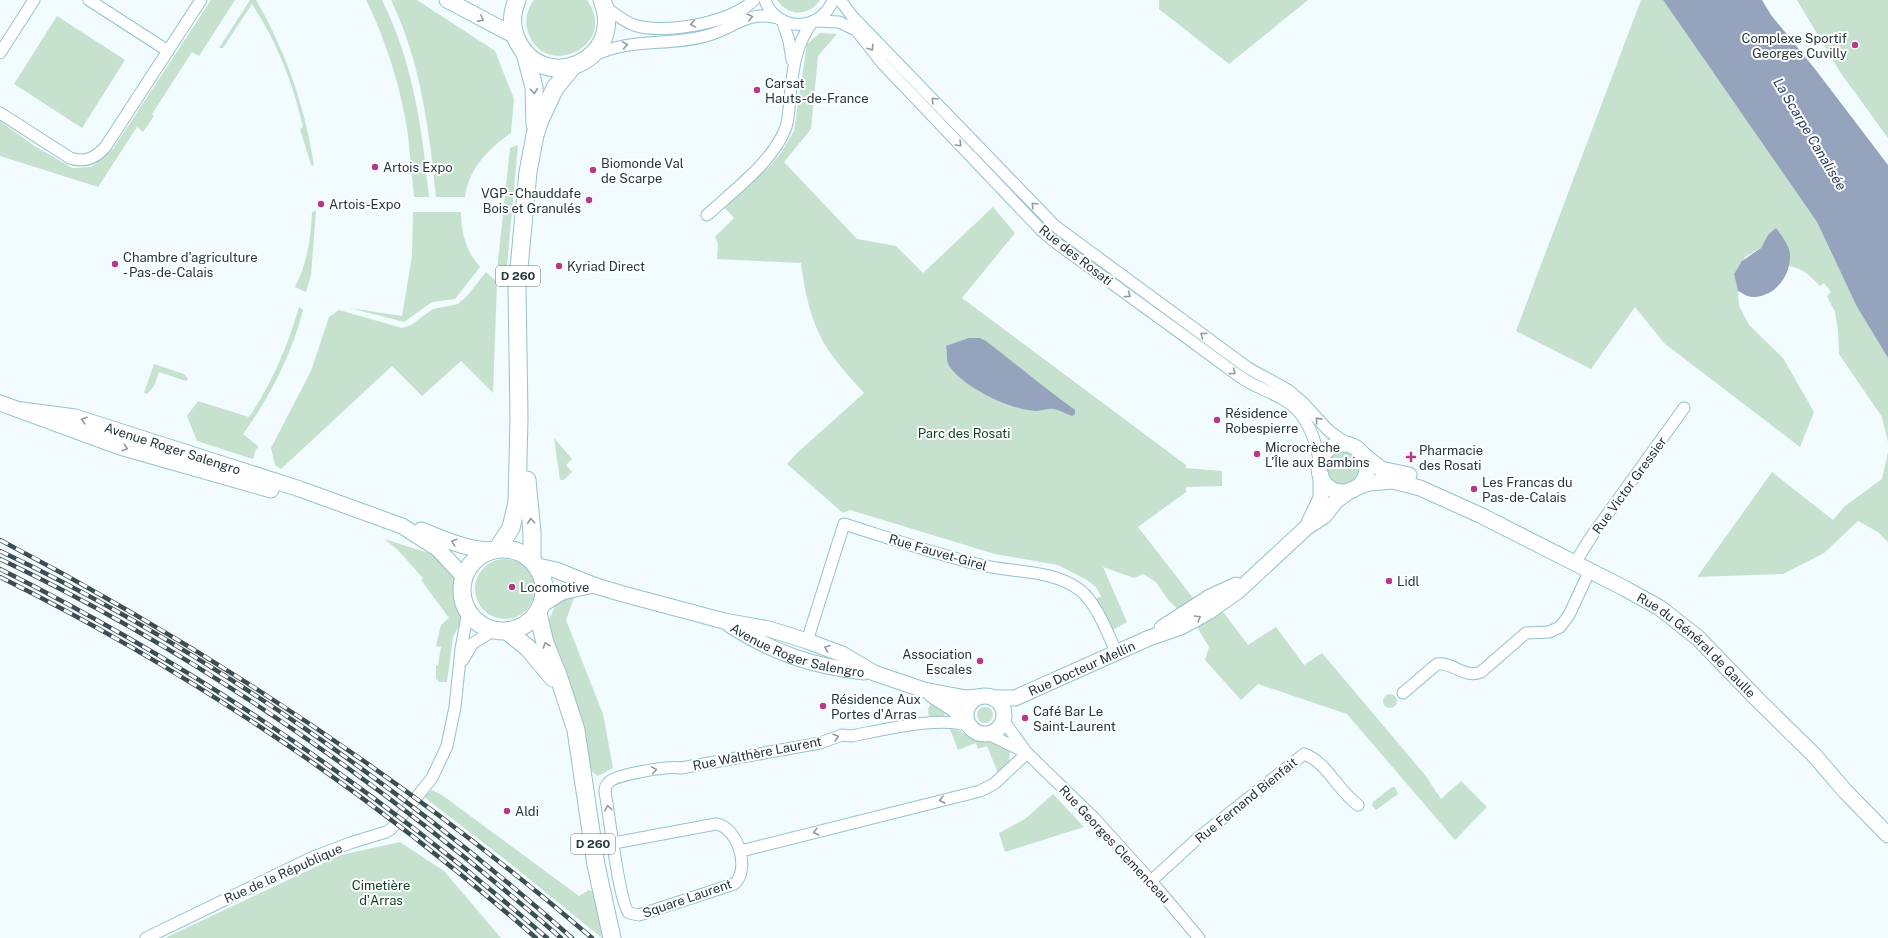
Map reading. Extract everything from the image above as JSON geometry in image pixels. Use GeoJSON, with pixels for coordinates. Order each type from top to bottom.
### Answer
{"type":"FeatureCollection","features":[{"type":"Feature","properties":{"kind":"main road"},"geometry":{"type":"LineString","coordinates":[[517,0],[513,15],[515,36],[525,53],[538,63],[549,67],[561,68],[573,66],[589,58],[599,47],[606,33],[607,22],[604,3]]}},
{"type":"Feature","properties":{"kind":"main road","name":"D 260"},"geometry":{"type":"LineString","coordinates":[[495,549],[511,528],[516,510],[519,418],[517,289],[526,186],[535,135],[534,87],[525,53]]}},
{"type":"Feature","properties":{"kind":"main road","name":"D 260"},"geometry":{"type":"LineString","coordinates":[[535,135],[551,96],[560,81],[573,66]]}},
{"type":"Feature","properties":{"kind":"main road","name":"D 260"},"geometry":{"type":"LineString","coordinates":[[519,418],[524,445],[535,563]]}},
{"type":"Feature","properties":{"kind":"main road"},"geometry":{"type":"LineString","coordinates":[[495,549],[517,551],[535,563],[542,576],[545,588],[540,608],[526,625],[500,630],[479,624],[468,611],[464,603],[462,590],[464,577],[476,558],[495,549]]}},
{"type":"Feature","properties":{"kind":"main road","name":"D 260"},"geometry":{"type":"LineString","coordinates":[[540,608],[545,643],[565,694],[578,739],[594,849],[612,938]]}},
{"type":"Feature","properties":{"kind":"main road","name":"D 260"},"geometry":{"type":"LineString","coordinates":[[500,630],[528,648],[565,694]]}},
{"type":"Feature","properties":{"kind":"street"},"geometry":{"type":"LineString","coordinates":[[0,53],[34,0]]}},
{"type":"Feature","properties":{"kind":"street"},"geometry":{"type":"LineString","coordinates":[[89,0],[168,51]]}},
{"type":"Feature","properties":{"kind":"street"},"geometry":{"type":"LineString","coordinates":[[0,113],[70,158],[80,160],[92,158],[106,146],[201,0]]}},
{"type":"Feature","properties":{"kind":"street"},"geometry":{"type":"LineString","coordinates":[[447,0],[515,36]]}},
{"type":"Feature","properties":{"kind":"street"},"geometry":{"type":"LineString","coordinates":[[604,3],[633,25],[655,28],[684,26],[723,18],[738,12],[754,0]]}},
{"type":"Feature","properties":{"kind":"street"},"geometry":{"type":"LineString","coordinates":[[765,0],[770,10],[780,19],[790,41],[793,65]]}},
{"type":"Feature","properties":{"kind":"street"},"geometry":{"type":"LineString","coordinates":[[707,214],[764,161],[779,142],[788,118],[793,65],[801,38],[813,22],[824,14],[833,0]]}},
{"type":"Feature","properties":{"kind":"street","name":"Rue des Rosati"},"geometry":{"type":"LineString","coordinates":[[840,0],[852,16],[1055,226],[1248,368],[1288,390],[1303,403],[1329,431],[1348,444]]}},
{"type":"Feature","properties":{"kind":"street","name":"Rue des Rosati"},"geometry":{"type":"LineString","coordinates":[[589,58],[607,49],[624,45],[699,38],[718,32],[749,17],[767,16],[793,24],[840,22],[856,30],[883,64],[1042,231],[1241,377],[1291,404],[1303,417],[1313,436],[1320,472]]}},
{"type":"Feature","properties":{"kind":"street","name":"Avenue Roger Salengro"},"geometry":{"type":"LineString","coordinates":[[0,404],[22,410],[75,417],[289,486],[402,526],[420,529],[476,549],[495,549]]}},
{"type":"Feature","properties":{"kind":"street","name":"Rue Victor Gressier"},"geometry":{"type":"LineString","coordinates":[[1575,563],[1588,542],[1684,408]]}},
{"type":"Feature","properties":{"kind":"street"},"geometry":{"type":"LineString","coordinates":[[1348,444],[1358,449],[1366,464],[1366,471],[1363,481],[1336,501],[1324,516],[1307,527],[1321,498],[1320,460],[1327,451],[1336,445],[1348,444]]}},
{"type":"Feature","properties":{"kind":"street","name":"Rue du Général de Gaulle"},"geometry":{"type":"LineString","coordinates":[[1362,454],[1376,466],[1417,478],[1446,494],[1465,508]]}},
{"type":"Feature","properties":{"kind":"street"},"geometry":{"type":"LineString","coordinates":[[1320,472],[1324,482],[1334,489],[1341,491],[1353,489]]}},
{"type":"Feature","properties":{"kind":"street","name":"Rue du Général de Gaulle"},"geometry":{"type":"LineString","coordinates":[[1353,489],[1378,482],[1398,481],[1420,488],[1465,508],[1590,570],[1660,608],[1694,634],[1814,755],[1845,791],[1888,835]]}},
{"type":"Feature","properties":{"kind":"street","name":"Rue Fauvet-Girel"},"geometry":{"type":"LineString","coordinates":[[808,641],[844,524],[970,562],[1039,574],[1071,585],[1085,595],[1092,605],[1117,653]]}},
{"type":"Feature","properties":{"kind":"street","name":"Avenue Roger Salengro"},"geometry":{"type":"LineString","coordinates":[[402,526],[438,549],[464,577]]}},
{"type":"Feature","properties":{"kind":"street","name":"Rue Docteur Mellin"},"geometry":{"type":"LineString","coordinates":[[1015,698],[1149,638],[1181,627],[1193,621],[1230,597],[1307,527]]}},
{"type":"Feature","properties":{"kind":"street","name":"Avenue Roger Salengro"},"geometry":{"type":"LineString","coordinates":[[535,563],[593,585],[724,621],[769,629],[808,641],[835,651],[874,673]]}},
{"type":"Feature","properties":{"kind":"street"},"geometry":{"type":"LineString","coordinates":[[1402,693],[1437,664],[1449,665],[1465,673],[1476,674],[1526,633],[1549,632],[1560,627],[1569,615],[1590,570]]}},
{"type":"Feature","properties":{"kind":"street","name":"Avenue Roger Salengro"},"geometry":{"type":"LineString","coordinates":[[540,608],[562,592],[593,585]]}},
{"type":"Feature","properties":{"kind":"street","name":"Rue de la République"},"geometry":{"type":"LineString","coordinates":[[146,938],[311,858],[390,830],[428,782],[442,757],[451,731],[461,649],[468,611]]}},
{"type":"Feature","properties":{"kind":"street","name":"Avenue Roger Salengro"},"geometry":{"type":"LineString","coordinates":[[724,621],[760,643],[782,654],[817,664],[874,673],[924,690],[966,698],[978,697]]}},
{"type":"Feature","properties":{"kind":"street","name":"Rue de la République"},"geometry":{"type":"LineString","coordinates":[[459,670],[468,648],[500,630]]}},
{"type":"Feature","properties":{"kind":"street","name":"Avenue Roger Salengro"},"geometry":{"type":"LineString","coordinates":[[924,690],[954,709],[968,725]]}},
{"type":"Feature","properties":{"kind":"street"},"geometry":{"type":"LineString","coordinates":[[988,734],[997,730],[1015,698],[993,698],[987,696],[978,697],[971,702],[967,709],[968,725],[979,733],[988,734],[1027,753]]}},
{"type":"Feature","properties":{"kind":"street"},"geometry":{"type":"LineString","coordinates":[[993,698],[1001,706],[1004,718],[1027,753]]}},
{"type":"Feature","properties":{"kind":"street","name":"Rue Walthère Laurent"},"geometry":{"type":"LineString","coordinates":[[614,843],[605,789],[608,783],[616,778],[672,767],[681,768],[820,743],[842,735],[851,736],[936,722],[958,722],[968,725]]}},
{"type":"Feature","properties":{"kind":"street"},"geometry":{"type":"LineString","coordinates":[[740,851],[980,791],[994,784],[1027,753]]}},
{"type":"Feature","properties":{"kind":"street","name":"Rue Georges Clemenceau"},"geometry":{"type":"LineString","coordinates":[[1027,753],[1095,819],[1151,881],[1199,938]]}},
{"type":"Feature","properties":{"kind":"street","name":"Rue Fernand Bienfait"},"geometry":{"type":"LineString","coordinates":[[1151,881],[1198,838],[1304,754],[1313,757],[1345,794],[1358,805]]}},
{"type":"Feature","properties":{"kind":"street","name":"Square Laurent"},"geometry":{"type":"LineString","coordinates":[[716,824],[726,828],[738,844],[740,851],[740,876],[734,884],[636,915],[629,913],[623,904],[614,843],[716,824]]}},
{"type":"Feature","properties":{"kind":"green space"},"geometry":{"type":"Polygon","coordinates":[[[211,0],[235,0],[199,56],[192,52],[152,114],[154,116],[143,132],[137,127],[98,187],[0,156],[0,121],[33,145],[72,168],[91,167],[113,149],[211,0]]]}},
{"type":"Feature","properties":{"kind":"green space"},"geometry":{"type":"Polygon","coordinates":[[[250,0],[256,0],[267,20],[293,80],[300,101],[314,166],[311,165],[300,129],[303,127],[288,76],[269,32],[252,4],[223,48],[219,48],[250,0]]]}},
{"type":"Feature","properties":{"kind":"green space"},"geometry":{"type":"Polygon","coordinates":[[[366,0],[382,0],[393,23],[409,71],[423,146],[429,197],[414,197],[408,135],[402,101],[380,32],[366,0]]]}},
{"type":"Feature","properties":{"kind":"green space"},"geometry":{"type":"Polygon","coordinates":[[[391,0],[417,0],[495,51],[514,99],[511,133],[487,153],[475,168],[467,187],[465,197],[436,197],[427,121],[417,72],[410,47],[391,0]]]}},
{"type":"Feature","properties":{"kind":"green space"},"geometry":{"type":"Polygon","coordinates":[[[534,0],[587,0],[595,17],[594,31],[587,43],[576,52],[562,56],[549,54],[536,47],[528,32],[526,24],[528,11],[534,0]]]}},
{"type":"Feature","properties":{"kind":"green space"},"geometry":{"type":"Polygon","coordinates":[[[777,0],[820,0],[811,9],[805,12],[793,12],[782,6],[777,0]]]}},
{"type":"Feature","properties":{"kind":"green space"},"geometry":{"type":"Polygon","coordinates":[[[1159,0],[1308,0],[1229,64],[1159,9],[1159,0]]]}},
{"type":"Feature","properties":{"kind":"green space"},"geometry":{"type":"Polygon","coordinates":[[[1641,0],[1663,0],[1817,222],[1857,307],[1888,358],[1888,442],[1882,417],[1839,354],[1838,330],[1835,312],[1827,296],[1831,292],[1824,283],[1820,286],[1802,271],[1788,266],[1790,254],[1768,235],[1761,248],[1745,257],[1734,274],[1738,291],[1739,306],[1749,325],[1783,358],[1814,412],[1800,447],[1664,343],[1635,307],[1591,369],[1516,331],[1641,0]]]}},
{"type":"Feature","properties":{"kind":"green space","name":"Complexe Sportif Georges Cuvilly"},"geometry":{"type":"Polygon","coordinates":[[[1797,0],[1888,0],[1888,138],[1840,72],[1797,0]]]}},
{"type":"Feature","properties":{"kind":"green space"},"geometry":{"type":"Polygon","coordinates":[[[57,16],[125,60],[82,128],[14,84],[57,16]]]}},
{"type":"Feature","properties":{"kind":"green space","name":"Parc des Rosati"},"geometry":{"type":"Polygon","coordinates":[[[820,33],[837,34],[818,56],[811,129],[784,162],[857,239],[896,246],[923,273],[993,207],[1015,233],[962,298],[1186,465],[1186,468],[1222,471],[1222,486],[1186,487],[1186,492],[1138,527],[1201,608],[1224,613],[1248,645],[1276,627],[1304,665],[1322,653],[1425,775],[1441,799],[1461,781],[1487,807],[1455,840],[1347,714],[1258,684],[1241,700],[1205,660],[1209,647],[1197,627],[1169,601],[1156,582],[1143,574],[1134,578],[1103,567],[1127,622],[1111,631],[1096,599],[1101,596],[1096,587],[1087,580],[1058,565],[995,554],[850,510],[843,513],[787,464],[797,453],[864,393],[834,358],[815,325],[805,288],[801,263],[717,259],[718,243],[715,237],[734,218],[723,206],[769,167],[781,153],[794,131],[807,44],[820,33]]]}},
{"type":"Feature","properties":{"kind":"green space"},"geometry":{"type":"Polygon","coordinates":[[[966,139],[1042,218],[1130,286],[1128,290],[1056,237],[963,142],[966,139]]]}},
{"type":"Feature","properties":{"kind":"green space"},"geometry":{"type":"Polygon","coordinates":[[[518,145],[506,277],[497,270],[510,148],[518,145]]]}},
{"type":"Feature","properties":{"kind":"green space"},"geometry":{"type":"Polygon","coordinates":[[[316,211],[311,275],[306,292],[295,287],[303,269],[308,251],[312,212],[316,211]]]}},
{"type":"Feature","properties":{"kind":"green space"},"geometry":{"type":"Polygon","coordinates":[[[413,212],[461,212],[465,241],[471,255],[480,267],[455,299],[432,302],[404,322],[350,308],[402,316],[412,256],[413,212]]]}},
{"type":"Feature","properties":{"kind":"green space"},"geometry":{"type":"Polygon","coordinates":[[[486,272],[497,282],[493,393],[461,361],[422,396],[392,366],[281,469],[275,465],[271,448],[311,371],[329,317],[339,310],[402,328],[411,325],[433,309],[458,304],[467,296],[486,272]]]}},
{"type":"Feature","properties":{"kind":"green space"},"geometry":{"type":"Polygon","coordinates":[[[299,307],[303,310],[293,343],[279,375],[253,420],[243,434],[259,447],[256,449],[253,459],[197,441],[187,416],[198,401],[249,417],[272,378],[290,336],[299,307]]]}},
{"type":"Feature","properties":{"kind":"green space"},"geometry":{"type":"Polygon","coordinates":[[[154,364],[184,374],[188,379],[186,381],[159,372],[154,386],[147,394],[144,393],[154,364]]]}},
{"type":"Feature","properties":{"kind":"green space"},"geometry":{"type":"Polygon","coordinates":[[[554,438],[572,459],[566,465],[572,472],[564,480],[560,480],[554,438]]]}},
{"type":"Feature","properties":{"kind":"green space"},"geometry":{"type":"Polygon","coordinates":[[[1343,452],[1349,453],[1356,459],[1359,468],[1358,474],[1352,481],[1343,484],[1337,483],[1330,477],[1327,468],[1328,462],[1334,455],[1343,452]]]}},
{"type":"Feature","properties":{"kind":"green space"},"geometry":{"type":"Polygon","coordinates":[[[1888,452],[1888,542],[1878,532],[1858,521],[1824,553],[1783,574],[1697,577],[1772,472],[1833,520],[1845,506],[1882,479],[1888,452]]]}},
{"type":"Feature","properties":{"kind":"green space"},"geometry":{"type":"Polygon","coordinates":[[[384,539],[435,555],[454,573],[454,600],[462,620],[453,637],[447,682],[439,682],[436,678],[436,666],[438,665],[441,647],[436,646],[441,625],[449,618],[421,580],[423,578],[397,549],[384,539]]]}},
{"type":"Feature","properties":{"kind":"green space"},"geometry":{"type":"Polygon","coordinates":[[[505,559],[522,564],[530,572],[535,589],[530,606],[522,614],[505,619],[488,614],[480,606],[475,589],[480,572],[488,564],[505,559]]]}},
{"type":"Feature","properties":{"kind":"green space"},"geometry":{"type":"Polygon","coordinates":[[[574,598],[566,620],[603,714],[613,768],[598,776],[590,770],[578,706],[555,656],[547,624],[557,602],[574,598]]]}},
{"type":"Feature","properties":{"kind":"green space"},"geometry":{"type":"Polygon","coordinates":[[[1387,694],[1393,694],[1397,698],[1397,704],[1393,708],[1387,708],[1383,704],[1383,698],[1387,694]]]}},
{"type":"Feature","properties":{"kind":"green space"},"geometry":{"type":"Polygon","coordinates":[[[932,701],[946,709],[944,717],[929,719],[928,709],[932,701]]]}},
{"type":"Feature","properties":{"kind":"green space"},"geometry":{"type":"Polygon","coordinates":[[[985,707],[991,709],[993,715],[991,721],[985,723],[979,721],[977,715],[979,709],[985,707]]]}},
{"type":"Feature","properties":{"kind":"green space"},"geometry":{"type":"Polygon","coordinates":[[[950,729],[977,739],[1003,746],[1010,751],[1009,762],[998,773],[987,746],[978,749],[976,743],[958,750],[950,729]]]}},
{"type":"Feature","properties":{"kind":"green space"},"geometry":{"type":"Polygon","coordinates":[[[1392,787],[1395,787],[1398,794],[1376,810],[1372,805],[1373,802],[1392,787]]]}},
{"type":"Feature","properties":{"kind":"green space"},"geometry":{"type":"Polygon","coordinates":[[[432,790],[442,795],[579,896],[589,890],[594,892],[602,938],[502,857],[424,797],[432,790]]]}},
{"type":"Feature","properties":{"kind":"green space"},"geometry":{"type":"Polygon","coordinates":[[[1053,794],[1084,827],[1005,852],[999,833],[1025,819],[1053,794]]]}},
{"type":"Feature","properties":{"kind":"green space","name":"Cimetière d'Arras"},"geometry":{"type":"Polygon","coordinates":[[[400,842],[444,871],[501,938],[165,938],[341,855],[400,842]]]}},
{"type":"Feature","properties":{"kind":"water","name":"La Scarpe Canalisée"},"geometry":{"type":"Polygon","coordinates":[[[1663,0],[1762,0],[1771,15],[1815,69],[1888,165],[1888,358],[1857,307],[1817,222],[1663,0]]]}},
{"type":"Feature","properties":{"kind":"water"},"geometry":{"type":"Polygon","coordinates":[[[1776,228],[1789,248],[1790,263],[1788,271],[1780,284],[1774,290],[1760,296],[1747,296],[1738,291],[1734,274],[1742,261],[1761,248],[1768,235],[1776,228]]]}},
{"type":"Feature","properties":{"kind":"water"},"geometry":{"type":"Polygon","coordinates":[[[969,338],[980,338],[986,341],[1075,410],[1075,414],[1072,416],[1054,409],[1036,411],[1014,407],[977,390],[966,383],[948,365],[946,346],[969,338]]]}},
{"type":"Feature","properties":{"kind":"railway"},"geometry":{"type":"LineString","coordinates":[[0,540],[156,627],[308,722],[453,826],[592,938]]}},
{"type":"Feature","properties":{"kind":"railway"},"geometry":{"type":"LineString","coordinates":[[0,551],[76,589],[151,631],[226,676],[299,725],[371,775],[440,828],[508,883],[572,938]]}},
{"type":"Feature","properties":{"kind":"railway"},"geometry":{"type":"LineString","coordinates":[[0,559],[76,597],[150,638],[293,729],[363,779],[430,830],[561,938]]}},
{"type":"Feature","properties":{"kind":"railway"},"geometry":{"type":"LineString","coordinates":[[0,569],[74,607],[146,648],[286,736],[353,783],[419,833],[484,884],[547,938]]}},
{"type":"Feature","properties":{"kind":"railway"},"geometry":{"type":"LineString","coordinates":[[0,577],[72,614],[143,654],[280,740],[411,835],[536,938]]}},
{"type":"Feature","properties":{"kind":"place","name":"Complexe Sportif Georges Cuvilly"},"geometry":{"type":"Point","coordinates":[1855,45]}},
{"type":"Feature","properties":{"kind":"place","name":"Carsat Hauts-de-France"},"geometry":{"type":"Point","coordinates":[757,90]}},
{"type":"Feature","properties":{"kind":"place","name":"Artois Expo"},"geometry":{"type":"Point","coordinates":[375,167]}},
{"type":"Feature","properties":{"kind":"place","name":"Biomonde Val de Scarpe"},"geometry":{"type":"Point","coordinates":[593,170]}},
{"type":"Feature","properties":{"kind":"place","name":"VGP - Chauddafe Bois et Granulés"},"geometry":{"type":"Point","coordinates":[589,200]}},
{"type":"Feature","properties":{"kind":"place","name":"Artois-Expo"},"geometry":{"type":"Point","coordinates":[321,204]}},
{"type":"Feature","properties":{"kind":"place","name":"Chambre d'agriculture - Pas-de-Calais"},"geometry":{"type":"Point","coordinates":[115,264]}},
{"type":"Feature","properties":{"kind":"place","name":"Kyriad Direct"},"geometry":{"type":"Point","coordinates":[559,266]}},
{"type":"Feature","properties":{"kind":"place","name":"Résidence Robespierre"},"geometry":{"type":"Point","coordinates":[1217,420]}},
{"type":"Feature","properties":{"kind":"place","name":"Microcrèche L’Île aux Bambins"},"geometry":{"type":"Point","coordinates":[1257,454]}},
{"type":"Feature","properties":{"kind":"place","name":"Pharmacie des Rosati"},"geometry":{"type":"Point","coordinates":[1411,457]}},
{"type":"Feature","properties":{"kind":"place","name":"Les Francas du Pas-de-Calais"},"geometry":{"type":"Point","coordinates":[1474,489]}},
{"type":"Feature","properties":{"kind":"place","name":"Lidl"},"geometry":{"type":"Point","coordinates":[1389,581]}},
{"type":"Feature","properties":{"kind":"place","name":"Locomotive"},"geometry":{"type":"Point","coordinates":[512,587]}},
{"type":"Feature","properties":{"kind":"place","name":"Association Escales"},"geometry":{"type":"Point","coordinates":[980,661]}},
{"type":"Feature","properties":{"kind":"place","name":"Résidence Aux Portes d'Arras"},"geometry":{"type":"Point","coordinates":[823,706]}},
{"type":"Feature","properties":{"kind":"place","name":"Café Bar Le Saint-Laurent"},"geometry":{"type":"Point","coordinates":[1025,718]}},
{"type":"Feature","properties":{"kind":"place","name":"Aldi"},"geometry":{"type":"Point","coordinates":[507,811]}}]}
